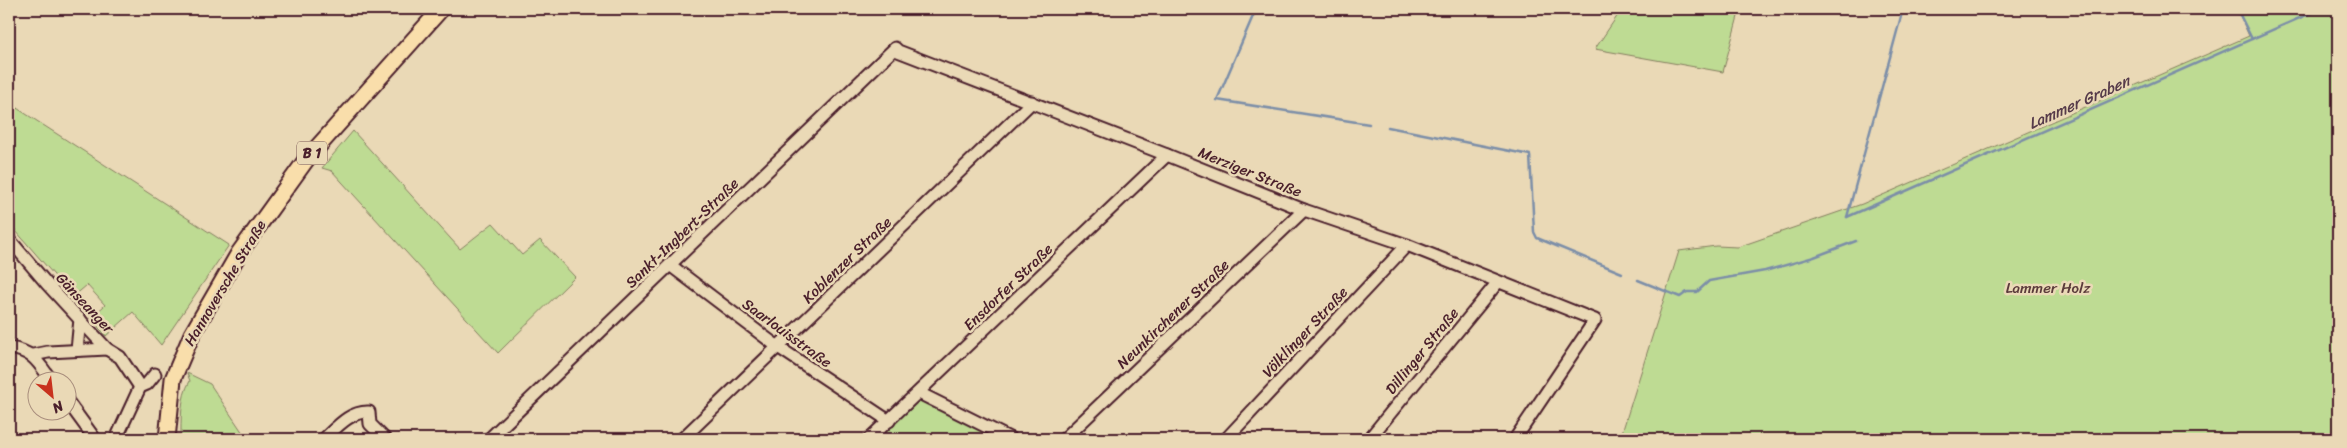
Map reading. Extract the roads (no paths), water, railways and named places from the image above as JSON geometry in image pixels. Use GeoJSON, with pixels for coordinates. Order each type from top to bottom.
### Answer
{"type":"FeatureCollection","features":[{"type":"Feature","properties":{"kind":"main road","name":"Hannoversche Straße"},"geometry":{"type":"LineString","coordinates":[[167,439],[173,379],[192,334],[239,253],[306,160],[441,9]]}},
{"type":"Feature","properties":{"kind":"street","name":"Merziger Straße"},"geometry":{"type":"LineString","coordinates":[[895,48],[898,52],[1167,154],[1304,210],[1407,245],[1595,320],[1515,439]]}},
{"type":"Feature","properties":{"kind":"street","name":"Sankt-Ingbert-Straße"},"geometry":{"type":"LineString","coordinates":[[489,439],[895,48]]}},
{"type":"Feature","properties":{"kind":"street","name":"Koblenzer Straße"},"geometry":{"type":"LineString","coordinates":[[682,439],[1032,102]]}},
{"type":"Feature","properties":{"kind":"street","name":"Ensdorfer Straße"},"geometry":{"type":"LineString","coordinates":[[869,439],[1167,154]]}},
{"type":"Feature","properties":{"kind":"street","name":"Neunkirchener Straße"},"geometry":{"type":"LineString","coordinates":[[1064,439],[1304,210]]}},
{"type":"Feature","properties":{"kind":"street","name":"Gänseanger"},"geometry":{"type":"LineString","coordinates":[[9,239],[47,284],[107,349],[120,358],[140,387]]}},
{"type":"Feature","properties":{"kind":"street","name":"Völklinger Straße"},"geometry":{"type":"LineString","coordinates":[[1226,439],[1407,245]]}},
{"type":"Feature","properties":{"kind":"street","name":"Saarlouisstraße"},"geometry":{"type":"LineString","coordinates":[[670,265],[778,347],[889,421]]}},
{"type":"Feature","properties":{"kind":"street","name":"Dillinger Straße"},"geometry":{"type":"LineString","coordinates":[[1370,439],[1498,282]]}},
{"type":"Feature","properties":{"kind":"street"},"geometry":{"type":"LineString","coordinates":[[77,350],[80,319]]}},
{"type":"Feature","properties":{"kind":"street"},"geometry":{"type":"LineString","coordinates":[[9,348],[33,355],[44,370]]}},
{"type":"Feature","properties":{"kind":"street"},"geometry":{"type":"LineString","coordinates":[[33,355],[48,352],[107,349]]}},
{"type":"Feature","properties":{"kind":"street"},"geometry":{"type":"LineString","coordinates":[[116,439],[140,387],[147,384],[155,374]]}},
{"type":"Feature","properties":{"kind":"street"},"geometry":{"type":"LineString","coordinates":[[919,393],[1010,439]]}},
{"type":"Feature","properties":{"kind":"street"},"geometry":{"type":"LineString","coordinates":[[324,439],[343,421],[358,411],[369,412],[370,424],[385,439]]}},
{"type":"Feature","properties":{"kind":"street"},"geometry":{"type":"LineString","coordinates":[[78,416],[95,439]]}},
{"type":"Feature","properties":{"kind":"waterway"},"geometry":{"type":"LineString","coordinates":[[1256,9],[1217,100],[1369,124]]}},
{"type":"Feature","properties":{"kind":"waterway"},"geometry":{"type":"LineString","coordinates":[[1847,217],[1903,9]]}},
{"type":"Feature","properties":{"kind":"waterway"},"geometry":{"type":"LineString","coordinates":[[2237,9],[2252,39]]}},
{"type":"Feature","properties":{"kind":"waterway","name":"Lammer Graben"},"geometry":{"type":"LineString","coordinates":[[1847,217],[2320,9]]}},
{"type":"Feature","properties":{"kind":"waterway"},"geometry":{"type":"LineString","coordinates":[[1388,127],[1530,155],[1534,232],[1537,238],[1622,273]]}},
{"type":"Feature","properties":{"kind":"waterway"},"geometry":{"type":"LineString","coordinates":[[1638,280],[1680,297],[1687,292],[1697,292],[1709,281],[1765,271],[1814,257],[1856,241]]}},
{"type":"Feature","properties":{"kind":"park label","name":"Lammer Holz"},"geometry":{"type":"Point","coordinates":[2048,288]}}]}
